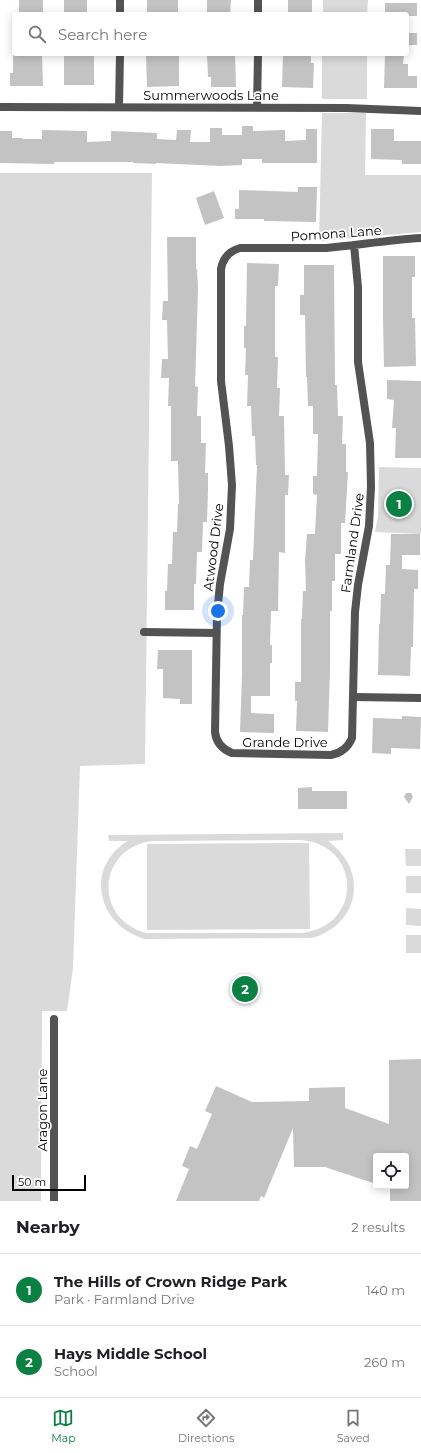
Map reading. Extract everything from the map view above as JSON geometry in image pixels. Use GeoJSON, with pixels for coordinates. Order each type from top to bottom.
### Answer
{"type":"FeatureCollection","features":[{"type":"Feature","properties":{"kind":"street"},"geometry":{"type":"LineString","coordinates":[[120,0],[120,12]]}},
{"type":"Feature","properties":{"kind":"street"},"geometry":{"type":"LineString","coordinates":[[258,0],[258,12]]}},
{"type":"Feature","properties":{"kind":"street"},"geometry":{"type":"LineString","coordinates":[[119,107],[120,56]]}},
{"type":"Feature","properties":{"kind":"street"},"geometry":{"type":"LineString","coordinates":[[257,107],[258,56]]}},
{"type":"Feature","properties":{"kind":"street","name":"Summerwoods Lane"},"geometry":{"type":"LineString","coordinates":[[0,107],[366,108],[421,111]]}},
{"type":"Feature","properties":{"kind":"street","name":"Pomona Lane"},"geometry":{"type":"LineString","coordinates":[[230,253],[234,250],[243,248],[313,249],[421,238]]}},
{"type":"Feature","properties":{"kind":"street","name":"Farmland Drive"},"geometry":{"type":"LineString","coordinates":[[346,748],[352,735],[355,607],[368,526],[372,487],[370,442],[358,362],[358,287],[354,245]]}},
{"type":"Feature","properties":{"kind":"street","name":"Atwood Drive"},"geometry":{"type":"LineString","coordinates":[[223,749],[217,741],[215,732],[216,633],[218,600],[229,535],[231,507],[230,457],[222,398],[220,365],[221,269],[225,258],[230,253]]}},
{"type":"Feature","properties":{"kind":"street"},"geometry":{"type":"LineString","coordinates":[[144,632],[216,633]]}},
{"type":"Feature","properties":{"kind":"street"},"geometry":{"type":"LineString","coordinates":[[353,697],[421,698]]}},
{"type":"Feature","properties":{"kind":"street","name":"Grande Drive"},"geometry":{"type":"LineString","coordinates":[[223,749],[236,754],[331,755],[341,752],[346,748]]}},
{"type":"Feature","properties":{"kind":"street","name":"Aragon Lane"},"geometry":{"type":"LineString","coordinates":[[54,1019],[54,1201]]}},
{"type":"Feature","properties":{"kind":"shaded area"},"geometry":{"type":"Polygon","coordinates":[[[323,0],[368,0],[367,12],[323,12],[323,0]]]}},
{"type":"Feature","properties":{"kind":"shaded area"},"geometry":{"type":"Polygon","coordinates":[[[322,56],[367,56],[367,99],[322,99],[322,56]]]}},
{"type":"Feature","properties":{"kind":"shaded area"},"geometry":{"type":"Polygon","coordinates":[[[322,113],[366,113],[365,175],[421,175],[421,232],[319,241],[322,113]]]}},
{"type":"Feature","properties":{"kind":"shaded area"},"geometry":{"type":"Polygon","coordinates":[[[0,173],[152,173],[145,764],[80,766],[73,968],[67,1011],[42,1011],[41,1201],[0,1201],[0,173]]]}},
{"type":"Feature","properties":{"kind":"shaded area"},"geometry":{"type":"Polygon","coordinates":[[[379,467],[421,468],[421,534],[375,532],[378,516],[379,467]]]}},
{"type":"Feature","properties":{"kind":"shaded area"},"geometry":{"type":"Polygon","coordinates":[[[343,833],[343,840],[328,841],[341,853],[350,866],[354,881],[353,895],[349,909],[341,921],[328,931],[312,938],[145,939],[129,932],[116,922],[107,909],[102,895],[101,880],[105,865],[114,852],[128,841],[109,841],[108,835],[343,833]],[[301,840],[153,841],[135,846],[121,856],[112,869],[109,884],[110,899],[117,913],[129,925],[146,933],[302,933],[322,927],[336,916],[345,902],[347,886],[344,870],[335,856],[321,845],[301,840]]]}},
{"type":"Feature","properties":{"kind":"shaded area"},"geometry":{"type":"Polygon","coordinates":[[[309,843],[310,929],[147,930],[147,844],[309,843]]]}},
{"type":"Feature","properties":{"kind":"shaded area"},"geometry":{"type":"Polygon","coordinates":[[[405,849],[421,849],[421,866],[406,866],[405,849]]]}},
{"type":"Feature","properties":{"kind":"shaded area"},"geometry":{"type":"Polygon","coordinates":[[[406,876],[421,876],[421,893],[406,893],[406,876]]]}},
{"type":"Feature","properties":{"kind":"shaded area"},"geometry":{"type":"Polygon","coordinates":[[[406,908],[421,909],[421,926],[406,925],[406,908]]]}},
{"type":"Feature","properties":{"kind":"shaded area"},"geometry":{"type":"Polygon","coordinates":[[[406,935],[421,935],[421,953],[406,953],[406,935]]]}},
{"type":"Feature","properties":{"kind":"building"},"geometry":{"type":"Polygon","coordinates":[[[19,0],[43,0],[43,12],[19,12],[19,0]]]}},
{"type":"Feature","properties":{"kind":"building"},"geometry":{"type":"Polygon","coordinates":[[[64,0],[87,0],[87,12],[64,12],[64,0]]]}},
{"type":"Feature","properties":{"kind":"building"},"geometry":{"type":"Polygon","coordinates":[[[147,0],[178,0],[178,12],[147,12],[147,0]]]}},
{"type":"Feature","properties":{"kind":"building"},"geometry":{"type":"Polygon","coordinates":[[[207,0],[231,0],[230,12],[207,12],[207,0]]]}},
{"type":"Feature","properties":{"kind":"building"},"geometry":{"type":"Polygon","coordinates":[[[288,0],[312,0],[312,12],[288,12],[288,0]]]}},
{"type":"Feature","properties":{"kind":"building"},"geometry":{"type":"Polygon","coordinates":[[[385,3],[417,3],[417,16],[409,16],[409,12],[385,12],[385,3]]]}},
{"type":"Feature","properties":{"kind":"building"},"geometry":{"type":"Polygon","coordinates":[[[409,33],[417,33],[417,45],[409,45],[409,33]]]}},
{"type":"Feature","properties":{"kind":"building"},"geometry":{"type":"Polygon","coordinates":[[[13,56],[42,56],[43,86],[10,86],[10,73],[13,73],[13,56]]]}},
{"type":"Feature","properties":{"kind":"building"},"geometry":{"type":"Polygon","coordinates":[[[64,56],[94,56],[94,85],[64,85],[64,56]]]}},
{"type":"Feature","properties":{"kind":"building"},"geometry":{"type":"Polygon","coordinates":[[[146,56],[179,56],[179,86],[147,87],[146,56]]]}},
{"type":"Feature","properties":{"kind":"building"},"geometry":{"type":"Polygon","coordinates":[[[207,56],[235,56],[236,87],[211,87],[211,77],[208,77],[207,56]]]}},
{"type":"Feature","properties":{"kind":"building"},"geometry":{"type":"Polygon","coordinates":[[[283,56],[311,56],[311,63],[314,63],[313,88],[282,87],[283,56]]]}},
{"type":"Feature","properties":{"kind":"building"},"geometry":{"type":"Polygon","coordinates":[[[385,56],[404,56],[403,64],[408,64],[408,76],[417,76],[417,88],[384,88],[385,56]]]}},
{"type":"Feature","properties":{"kind":"building"},"geometry":{"type":"Polygon","coordinates":[[[242,126],[253,126],[253,131],[285,130],[285,141],[306,140],[306,129],[317,129],[317,163],[262,163],[262,159],[242,159],[242,165],[221,166],[133,162],[54,162],[54,164],[0,163],[0,131],[12,131],[12,138],[42,139],[42,130],[87,131],[87,142],[111,141],[111,131],[157,133],[157,139],[176,140],[177,130],[191,130],[190,142],[210,142],[210,128],[222,128],[222,135],[242,135],[242,126]]]}},
{"type":"Feature","properties":{"kind":"building"},"geometry":{"type":"Polygon","coordinates":[[[371,129],[394,129],[394,141],[421,141],[421,164],[402,164],[402,160],[371,159],[371,129]]]}},
{"type":"Feature","properties":{"kind":"building"},"geometry":{"type":"Polygon","coordinates":[[[298,187],[317,187],[316,222],[235,219],[235,209],[239,209],[239,190],[298,192],[298,187]]]}},
{"type":"Feature","properties":{"kind":"building"},"geometry":{"type":"Polygon","coordinates":[[[214,191],[224,218],[205,225],[196,198],[214,191]]]}},
{"type":"Feature","properties":{"kind":"building"},"geometry":{"type":"Polygon","coordinates":[[[167,237],[196,237],[196,269],[198,289],[195,386],[198,387],[197,416],[201,416],[201,443],[206,443],[205,473],[208,473],[208,490],[207,522],[203,522],[202,552],[197,552],[196,584],[194,584],[194,610],[165,610],[165,591],[167,591],[168,564],[172,564],[173,532],[177,532],[179,504],[178,461],[171,461],[171,406],[168,406],[169,378],[161,378],[162,359],[168,359],[167,320],[162,320],[163,301],[168,301],[167,237]]]}},
{"type":"Feature","properties":{"kind":"building"},"geometry":{"type":"Polygon","coordinates":[[[383,256],[415,256],[415,277],[412,277],[412,318],[415,318],[416,366],[384,367],[383,256]]]}},
{"type":"Feature","properties":{"kind":"building"},"geometry":{"type":"Polygon","coordinates":[[[247,263],[279,264],[278,286],[275,286],[275,357],[278,357],[277,388],[280,388],[279,416],[284,416],[285,475],[289,475],[288,495],[285,495],[285,553],[279,552],[278,611],[271,611],[270,645],[272,645],[272,663],[270,663],[270,696],[251,696],[251,713],[274,714],[274,733],[240,732],[242,615],[244,587],[249,587],[250,560],[253,560],[257,465],[255,436],[252,436],[251,406],[247,406],[248,375],[245,375],[246,348],[244,348],[244,326],[246,326],[247,263]]]}},
{"type":"Feature","properties":{"kind":"building"},"geometry":{"type":"Polygon","coordinates":[[[304,265],[334,265],[335,385],[337,385],[338,416],[343,416],[342,444],[346,444],[346,472],[348,472],[345,523],[341,523],[341,554],[335,554],[335,581],[332,581],[332,611],[330,611],[328,732],[296,731],[297,701],[295,701],[295,682],[301,682],[301,619],[303,591],[306,591],[305,561],[307,534],[315,534],[317,495],[313,494],[313,476],[317,476],[318,434],[313,434],[313,406],[308,406],[305,315],[300,315],[300,295],[304,295],[304,265]]]}},
{"type":"Feature","properties":{"kind":"building"},"geometry":{"type":"Polygon","coordinates":[[[387,380],[421,381],[421,458],[395,458],[396,428],[392,428],[394,400],[387,399],[387,380]]]}},
{"type":"Feature","properties":{"kind":"building"},"geometry":{"type":"Polygon","coordinates":[[[391,534],[420,534],[420,555],[402,555],[402,569],[418,570],[418,589],[414,589],[413,647],[411,647],[410,676],[378,675],[381,594],[385,594],[386,565],[390,565],[391,534]]]}},
{"type":"Feature","properties":{"kind":"building"},"geometry":{"type":"Polygon","coordinates":[[[158,650],[192,650],[192,704],[180,704],[180,699],[163,698],[163,669],[157,669],[158,650]]]}},
{"type":"Feature","properties":{"kind":"building"},"geometry":{"type":"Polygon","coordinates":[[[402,716],[421,717],[420,749],[391,748],[391,754],[372,753],[373,718],[402,719],[402,716]]]}},
{"type":"Feature","properties":{"kind":"building"},"geometry":{"type":"Polygon","coordinates":[[[312,787],[312,791],[347,791],[347,809],[298,809],[298,788],[312,787]]]}},
{"type":"Feature","properties":{"kind":"building"},"geometry":{"type":"Polygon","coordinates":[[[406,793],[411,793],[413,797],[409,804],[404,797],[406,793]]]}},
{"type":"Feature","properties":{"kind":"building"},"geometry":{"type":"Polygon","coordinates":[[[421,1059],[421,1201],[390,1201],[390,1189],[409,1189],[409,1153],[373,1153],[373,1183],[325,1167],[294,1167],[293,1128],[264,1198],[261,1196],[259,1201],[176,1201],[189,1169],[182,1166],[190,1146],[197,1149],[212,1114],[205,1111],[216,1086],[252,1102],[309,1101],[309,1088],[345,1087],[345,1108],[389,1124],[389,1060],[421,1059]]]}},
{"type":"Feature","properties":{"kind":"place","name":"The Hills of Crown Ridge Park"},"geometry":{"type":"Point","coordinates":[399,504]}},
{"type":"Feature","properties":{"kind":"place","name":"Hays Middle School"},"geometry":{"type":"Point","coordinates":[245,989]}}]}
